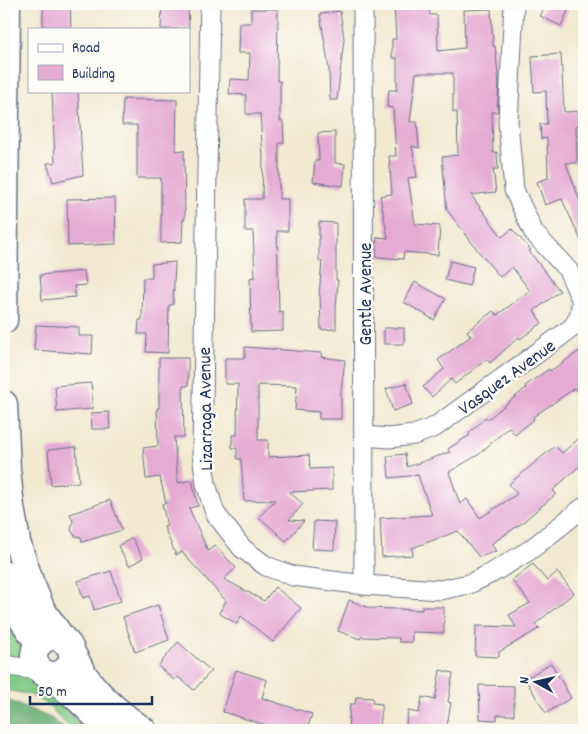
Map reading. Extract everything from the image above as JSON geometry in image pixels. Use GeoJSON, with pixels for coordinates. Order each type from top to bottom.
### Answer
{"type":"FeatureCollection","features":[{"type":"Feature","properties":{"kind":"main road"},"geometry":{"type":"LineString","coordinates":[[4,320],[7,4]]}},
{"type":"Feature","properties":{"kind":"main road"},"geometry":{"type":"LineString","coordinates":[[4,404],[7,470],[17,542],[42,610],[91,683],[116,709],[143,730]]}},
{"type":"Feature","properties":{"kind":"main road"},"geometry":{"type":"LineString","coordinates":[[4,574],[41,660],[54,675],[60,674],[66,670],[72,659],[68,647],[59,638],[43,640],[41,660],[76,697],[110,730]]}},
{"type":"Feature","properties":{"kind":"street","name":"Lizarraga Avenue"},"geometry":{"type":"LineString","coordinates":[[210,4],[202,454],[206,484],[215,513],[242,548],[266,566],[293,576],[440,590],[469,584],[492,573],[530,550],[584,507]]}},
{"type":"Feature","properties":{"kind":"street","name":"Gentle Avenue"},"geometry":{"type":"LineString","coordinates":[[363,4],[364,584]]}},
{"type":"Feature","properties":{"kind":"street","name":"Vasquez Avenue"},"geometry":{"type":"LineString","coordinates":[[364,436],[389,438],[414,435],[435,427],[573,327],[579,317],[582,301],[568,270],[534,233],[514,190],[508,122],[514,4]]}},
{"type":"Feature","properties":{"kind":"street"},"geometry":{"type":"LineString","coordinates":[[4,663],[18,659],[41,660]]}},
{"type":"Feature","properties":{"kind":"green space"},"geometry":{"type":"Polygon","coordinates":[[[4,613],[27,659],[51,695],[86,730],[72,730],[44,702],[29,694],[4,690],[4,613]]]}},
{"type":"Feature","properties":{"kind":"green space"},"geometry":{"type":"Polygon","coordinates":[[[4,700],[51,718],[66,730],[4,730],[4,700]]]}},
{"type":"Feature","properties":{"kind":"building"},"geometry":{"type":"Polygon","coordinates":[[[43,4],[70,4],[71,28],[43,28],[43,4]]]}},
{"type":"Feature","properties":{"kind":"building"},"geometry":{"type":"Polygon","coordinates":[[[162,4],[188,4],[189,28],[161,28],[162,4]]]}},
{"type":"Feature","properties":{"kind":"building"},"geometry":{"type":"Polygon","coordinates":[[[394,4],[429,4],[430,15],[437,15],[438,51],[465,48],[464,10],[491,9],[493,46],[495,46],[499,84],[497,112],[492,112],[493,153],[497,152],[498,169],[493,169],[496,192],[471,195],[502,237],[512,229],[531,250],[529,251],[560,291],[534,311],[542,323],[520,339],[519,337],[490,363],[487,359],[455,384],[451,379],[432,397],[423,387],[444,369],[438,360],[471,336],[467,331],[493,311],[497,315],[530,291],[512,267],[500,277],[447,210],[442,157],[458,155],[457,112],[453,112],[453,73],[416,73],[410,122],[417,122],[419,148],[412,146],[417,177],[408,178],[415,224],[440,226],[438,255],[404,252],[403,259],[376,257],[377,237],[388,238],[380,196],[392,194],[389,156],[396,156],[393,108],[387,107],[389,90],[397,90],[397,58],[392,58],[392,39],[396,39],[394,4]]]}},
{"type":"Feature","properties":{"kind":"building"},"geometry":{"type":"Polygon","coordinates":[[[546,4],[571,4],[561,26],[540,16],[546,4]]]}},
{"type":"Feature","properties":{"kind":"building"},"geometry":{"type":"Polygon","coordinates":[[[251,9],[278,9],[277,81],[280,81],[280,121],[283,121],[284,143],[279,143],[279,199],[288,199],[288,231],[277,231],[279,312],[283,311],[283,331],[251,332],[250,278],[255,277],[253,231],[245,231],[245,199],[262,199],[263,157],[260,114],[246,114],[246,95],[229,94],[230,79],[249,80],[250,53],[238,53],[239,23],[251,23],[251,9]]]}},
{"type":"Feature","properties":{"kind":"building"},"geometry":{"type":"Polygon","coordinates":[[[340,11],[344,39],[337,100],[330,100],[329,69],[320,14],[340,11]]]}},
{"type":"Feature","properties":{"kind":"building"},"geometry":{"type":"Polygon","coordinates":[[[561,54],[564,112],[584,111],[584,125],[576,125],[577,163],[566,163],[584,212],[584,247],[562,199],[545,205],[537,182],[548,178],[547,138],[541,139],[540,124],[547,124],[546,91],[534,92],[532,56],[561,54]]]}},
{"type":"Feature","properties":{"kind":"building"},"geometry":{"type":"Polygon","coordinates":[[[52,92],[78,92],[83,175],[53,182],[47,163],[55,163],[52,92]]]}},
{"type":"Feature","properties":{"kind":"building"},"geometry":{"type":"Polygon","coordinates":[[[123,99],[177,100],[176,151],[184,150],[185,219],[183,219],[182,242],[161,243],[161,178],[137,178],[137,125],[122,125],[123,99]]]}},
{"type":"Feature","properties":{"kind":"building"},"geometry":{"type":"Polygon","coordinates":[[[335,132],[335,163],[345,164],[343,186],[313,182],[315,161],[319,161],[318,133],[335,132]]]}},
{"type":"Feature","properties":{"kind":"building"},"geometry":{"type":"Polygon","coordinates":[[[115,198],[116,244],[68,246],[67,199],[115,198]]]}},
{"type":"Feature","properties":{"kind":"building"},"geometry":{"type":"Polygon","coordinates":[[[319,222],[336,223],[336,280],[338,280],[336,329],[321,330],[319,295],[322,261],[319,261],[319,222]]]}},
{"type":"Feature","properties":{"kind":"building"},"geometry":{"type":"Polygon","coordinates":[[[450,261],[474,267],[469,286],[445,280],[450,261]]]}},
{"type":"Feature","properties":{"kind":"building"},"geometry":{"type":"Polygon","coordinates":[[[175,262],[173,305],[169,305],[168,353],[146,352],[147,334],[138,334],[139,320],[142,320],[143,278],[152,278],[152,264],[175,262]]]}},
{"type":"Feature","properties":{"kind":"building"},"geometry":{"type":"Polygon","coordinates":[[[84,271],[86,285],[74,286],[75,297],[42,300],[40,275],[84,271]]]}},
{"type":"Feature","properties":{"kind":"building"},"geometry":{"type":"Polygon","coordinates":[[[415,282],[446,299],[434,320],[404,302],[415,282]]]}},
{"type":"Feature","properties":{"kind":"building"},"geometry":{"type":"Polygon","coordinates":[[[36,325],[79,327],[79,336],[93,336],[92,354],[34,350],[36,325]]]}},
{"type":"Feature","properties":{"kind":"building"},"geometry":{"type":"Polygon","coordinates":[[[384,328],[404,328],[404,344],[384,344],[384,328]]]}},
{"type":"Feature","properties":{"kind":"building"},"geometry":{"type":"Polygon","coordinates":[[[245,347],[322,353],[321,357],[345,360],[341,391],[341,419],[319,419],[319,412],[295,410],[297,386],[258,385],[258,440],[268,440],[268,457],[309,455],[310,469],[332,468],[332,490],[289,492],[303,504],[289,520],[304,521],[286,541],[259,517],[275,500],[244,501],[241,459],[237,459],[237,448],[232,448],[232,435],[237,435],[238,384],[225,384],[225,358],[245,358],[245,347]]]}},
{"type":"Feature","properties":{"kind":"building"},"geometry":{"type":"Polygon","coordinates":[[[584,348],[584,403],[575,388],[533,417],[534,419],[515,435],[509,427],[478,455],[449,472],[460,504],[467,499],[480,518],[517,494],[509,484],[555,446],[562,453],[584,434],[584,462],[553,490],[556,494],[525,521],[491,544],[496,551],[479,557],[458,531],[412,548],[413,555],[382,557],[380,518],[432,515],[418,475],[389,478],[387,456],[405,454],[407,467],[450,452],[448,449],[470,435],[469,433],[486,417],[488,419],[526,388],[525,386],[584,348]]]}},
{"type":"Feature","properties":{"kind":"building"},"geometry":{"type":"Polygon","coordinates":[[[159,358],[188,358],[188,386],[183,386],[184,437],[174,437],[178,483],[192,480],[198,506],[189,508],[208,551],[215,545],[236,568],[224,579],[264,601],[275,587],[301,608],[273,642],[241,616],[237,624],[219,613],[226,601],[182,552],[176,555],[164,527],[167,526],[162,504],[166,503],[160,477],[146,479],[143,448],[158,446],[159,358]]]}},
{"type":"Feature","properties":{"kind":"building"},"geometry":{"type":"Polygon","coordinates":[[[91,383],[93,409],[57,412],[55,386],[91,383]]]}},
{"type":"Feature","properties":{"kind":"building"},"geometry":{"type":"Polygon","coordinates":[[[406,383],[413,404],[393,411],[386,389],[406,383]]]}},
{"type":"Feature","properties":{"kind":"building"},"geometry":{"type":"Polygon","coordinates":[[[109,412],[110,429],[92,429],[91,413],[109,412]]]}},
{"type":"Feature","properties":{"kind":"building"},"geometry":{"type":"Polygon","coordinates":[[[76,447],[79,482],[51,485],[48,450],[76,447]]]}},
{"type":"Feature","properties":{"kind":"building"},"geometry":{"type":"Polygon","coordinates":[[[110,500],[122,530],[82,542],[81,537],[75,536],[71,530],[73,521],[70,514],[110,500]]]}},
{"type":"Feature","properties":{"kind":"building"},"geometry":{"type":"Polygon","coordinates":[[[314,521],[335,522],[334,550],[312,549],[314,521]]]}},
{"type":"Feature","properties":{"kind":"building"},"geometry":{"type":"Polygon","coordinates":[[[132,538],[143,558],[129,566],[118,546],[132,538]]]}},
{"type":"Feature","properties":{"kind":"building"},"geometry":{"type":"Polygon","coordinates":[[[533,564],[547,581],[557,572],[574,593],[535,624],[540,628],[499,652],[499,657],[475,656],[476,626],[516,627],[509,615],[530,603],[512,580],[533,564]]]}},
{"type":"Feature","properties":{"kind":"building"},"geometry":{"type":"Polygon","coordinates":[[[111,571],[121,601],[94,610],[90,596],[83,598],[78,581],[111,571]]]}},
{"type":"Feature","properties":{"kind":"building"},"geometry":{"type":"Polygon","coordinates":[[[349,600],[369,608],[422,610],[422,607],[444,607],[444,633],[412,632],[412,642],[399,642],[399,638],[361,637],[360,639],[338,631],[349,600]]]}},
{"type":"Feature","properties":{"kind":"building"},"geometry":{"type":"Polygon","coordinates":[[[158,605],[169,640],[135,652],[123,617],[158,605]]]}},
{"type":"Feature","properties":{"kind":"building"},"geometry":{"type":"Polygon","coordinates":[[[178,642],[211,671],[194,690],[178,677],[174,680],[158,666],[178,642]]]}},
{"type":"Feature","properties":{"kind":"building"},"geometry":{"type":"Polygon","coordinates":[[[551,663],[571,698],[546,713],[525,679],[551,663]]]}},
{"type":"Feature","properties":{"kind":"building"},"geometry":{"type":"Polygon","coordinates":[[[236,670],[267,680],[262,698],[312,714],[307,730],[274,730],[275,728],[223,712],[236,670]]]}},
{"type":"Feature","properties":{"kind":"building"},"geometry":{"type":"Polygon","coordinates":[[[440,670],[453,673],[448,702],[451,703],[446,730],[405,730],[408,711],[419,713],[422,697],[435,700],[440,670]]]}},
{"type":"Feature","properties":{"kind":"building"},"geometry":{"type":"Polygon","coordinates":[[[479,685],[514,686],[514,715],[497,715],[497,720],[480,719],[479,685]]]}},
{"type":"Feature","properties":{"kind":"building"},"geometry":{"type":"Polygon","coordinates":[[[356,697],[373,698],[372,703],[382,704],[380,730],[348,729],[350,704],[355,704],[356,697]]]}}]}
